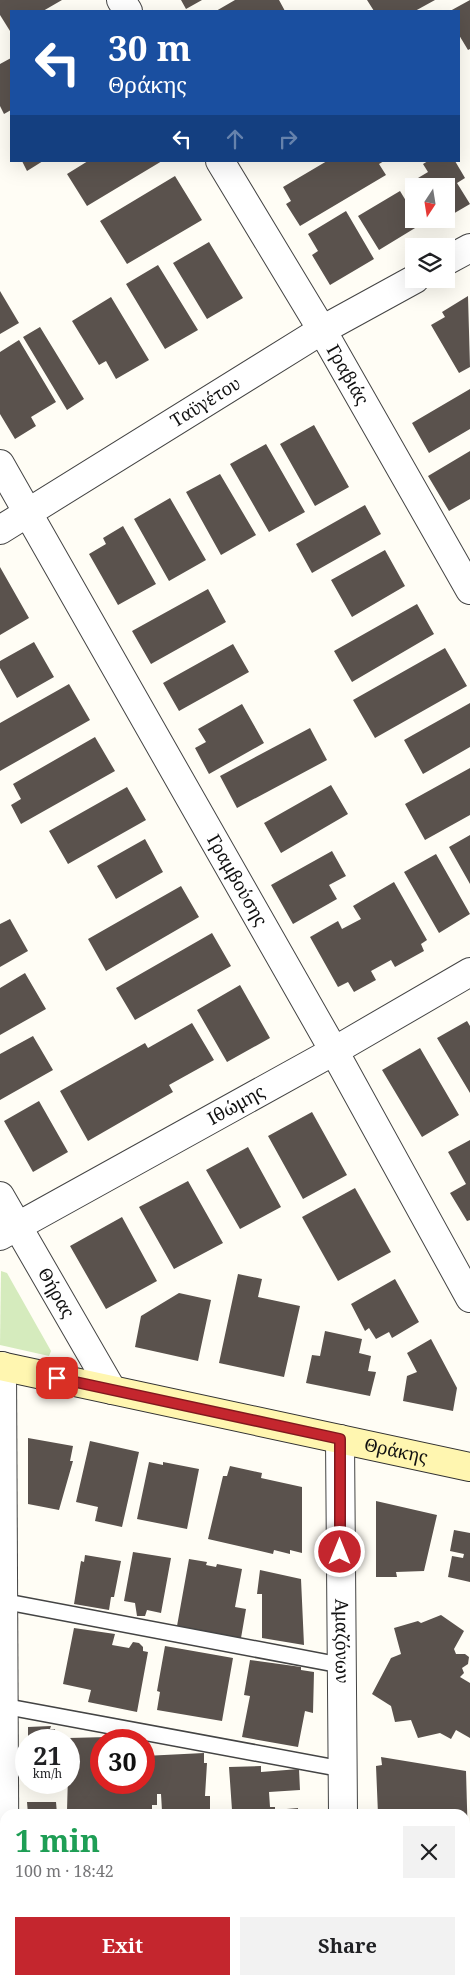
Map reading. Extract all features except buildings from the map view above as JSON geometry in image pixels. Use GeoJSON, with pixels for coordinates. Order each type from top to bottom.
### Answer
{"type":"FeatureCollection","features":[{"type":"Feature","properties":{"kind":"street","name":"Γραβιάς"},"geometry":{"type":"LineString","coordinates":[[221,162],[322,330],[470,590]]}},
{"type":"Feature","properties":{"kind":"street"},"geometry":{"type":"LineString","coordinates":[[455,256],[470,248]]}},
{"type":"Feature","properties":{"kind":"street","name":"Ταϋγέτου"},"geometry":{"type":"LineString","coordinates":[[0,530],[322,330],[405,284]]}},
{"type":"Feature","properties":{"kind":"street","name":"Γραμβούσης"},"geometry":{"type":"LineString","coordinates":[[0,464],[334,1051],[470,1298]]}},
{"type":"Feature","properties":{"kind":"street","name":"Ιθώμης"},"geometry":{"type":"LineString","coordinates":[[9,1231],[334,1051],[470,972]]}},
{"type":"Feature","properties":{"kind":"street","name":"Θήρας"},"geometry":{"type":"LineString","coordinates":[[0,1196],[9,1231],[112,1390]]}},
{"type":"Feature","properties":{"kind":"street"},"geometry":{"type":"LineString","coordinates":[[1,1366],[3,1809]]}},
{"type":"Feature","properties":{"kind":"street","name":"Θράκης"},"geometry":{"type":"LineString","coordinates":[[1,1366],[470,1467]]}},
{"type":"Feature","properties":{"kind":"street","name":"Αμαζόνων"},"geometry":{"type":"LineString","coordinates":[[340,1439],[340,1665],[343,1809]]}},
{"type":"Feature","properties":{"kind":"lane"},"geometry":{"type":"LineString","coordinates":[[2,1601],[340,1665]]}},
{"type":"Feature","properties":{"kind":"lane"},"geometry":{"type":"LineString","coordinates":[[2,1706],[342,1768]]}},
{"type":"Feature","properties":{"kind":"green space"},"geometry":{"type":"Polygon","coordinates":[[[1,1271],[7,1273],[51,1351],[49,1356],[0,1345],[1,1271]]]}},
{"type":"Feature","properties":{"kind":"route"},"geometry":{"type":"LineString","coordinates":[[57,1378],[340,1439],[340,1552]]}}]}
